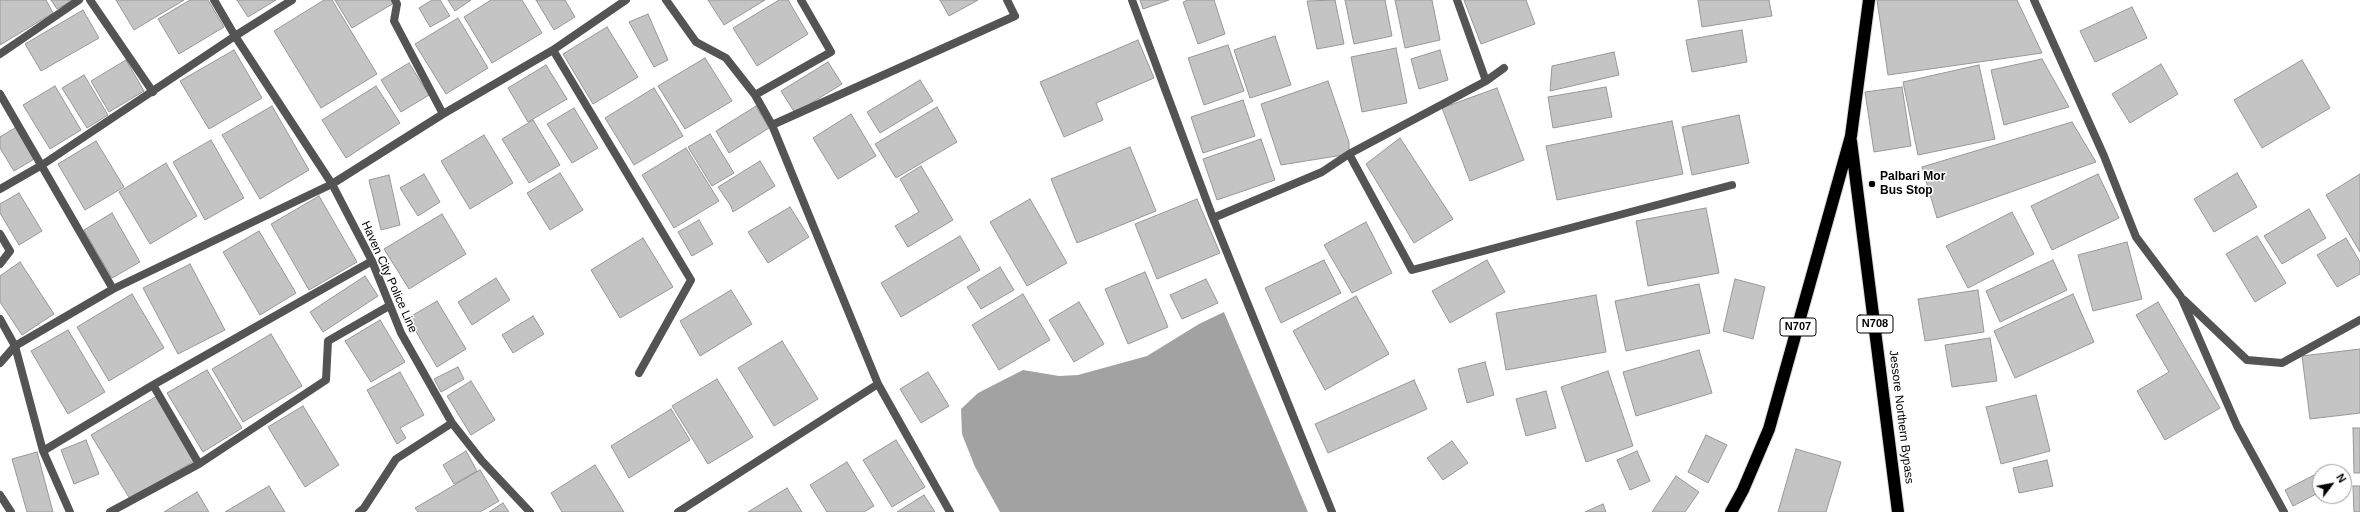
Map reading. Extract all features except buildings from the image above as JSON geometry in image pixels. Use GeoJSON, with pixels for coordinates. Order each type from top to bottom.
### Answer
{"type":"FeatureCollection","features":[{"type":"Feature","properties":{"kind":"highway","name":"N707"},"geometry":{"type":"LineString","coordinates":[[1731,512],[1743,490],[1769,428],[1851,136],[1869,0]]}},
{"type":"Feature","properties":{"kind":"highway","name":"Jessore Northern Bypass"},"geometry":{"type":"LineString","coordinates":[[1851,136],[1898,512]]}},
{"type":"Feature","properties":{"kind":"street"},"geometry":{"type":"LineString","coordinates":[[0,54],[79,0]]}},
{"type":"Feature","properties":{"kind":"street"},"geometry":{"type":"LineString","coordinates":[[90,0],[153,92]]}},
{"type":"Feature","properties":{"kind":"street","name":"Haven City Police Line"},"geometry":{"type":"LineString","coordinates":[[214,0],[234,36],[332,184],[372,261],[401,333],[452,423],[482,461],[530,512]]}},
{"type":"Feature","properties":{"kind":"street"},"geometry":{"type":"LineString","coordinates":[[0,189],[42,165],[153,92],[234,36],[292,0]]}},
{"type":"Feature","properties":{"kind":"street"},"geometry":{"type":"LineString","coordinates":[[395,0],[397,4],[394,21],[443,114]]}},
{"type":"Feature","properties":{"kind":"street"},"geometry":{"type":"LineString","coordinates":[[0,363],[15,346],[113,290],[332,184],[443,114],[553,50],[626,0]]}},
{"type":"Feature","properties":{"kind":"street"},"geometry":{"type":"LineString","coordinates":[[666,0],[696,42],[726,58],[755,95],[772,125],[878,384],[950,512]]}},
{"type":"Feature","properties":{"kind":"street"},"geometry":{"type":"LineString","coordinates":[[755,95],[831,52],[801,0]]}},
{"type":"Feature","properties":{"kind":"street"},"geometry":{"type":"LineString","coordinates":[[772,125],[1015,16],[1007,0]]}},
{"type":"Feature","properties":{"kind":"street"},"geometry":{"type":"LineString","coordinates":[[1132,0],[1213,218],[1332,512]]}},
{"type":"Feature","properties":{"kind":"street"},"geometry":{"type":"LineString","coordinates":[[1457,0],[1486,81]]}},
{"type":"Feature","properties":{"kind":"street"},"geometry":{"type":"LineString","coordinates":[[2034,0],[2104,156],[2136,237],[2181,297],[2248,360],[2282,363],[2360,320]]}},
{"type":"Feature","properties":{"kind":"street"},"geometry":{"type":"LineString","coordinates":[[553,50],[691,280],[639,373]]}},
{"type":"Feature","properties":{"kind":"street"},"geometry":{"type":"LineString","coordinates":[[1213,218],[1322,172],[1349,154],[1486,81],[1504,68]]}},
{"type":"Feature","properties":{"kind":"street"},"geometry":{"type":"LineString","coordinates":[[0,94],[113,290]]}},
{"type":"Feature","properties":{"kind":"street"},"geometry":{"type":"LineString","coordinates":[[1349,154],[1412,270],[1732,184]]}},
{"type":"Feature","properties":{"kind":"street"},"geometry":{"type":"LineString","coordinates":[[0,234],[10,251],[0,264]]}},
{"type":"Feature","properties":{"kind":"street"},"geometry":{"type":"LineString","coordinates":[[43,451],[153,385],[372,261]]}},
{"type":"Feature","properties":{"kind":"street"},"geometry":{"type":"LineString","coordinates":[[2181,297],[2237,426],[2284,512]]}},
{"type":"Feature","properties":{"kind":"street"},"geometry":{"type":"LineString","coordinates":[[110,512],[199,464],[326,380],[328,341],[389,306]]}},
{"type":"Feature","properties":{"kind":"street"},"geometry":{"type":"LineString","coordinates":[[0,319],[15,346],[43,451],[70,512]]}},
{"type":"Feature","properties":{"kind":"street"},"geometry":{"type":"LineString","coordinates":[[678,512],[878,384]]}},
{"type":"Feature","properties":{"kind":"street"},"geometry":{"type":"LineString","coordinates":[[153,385],[199,464]]}},
{"type":"Feature","properties":{"kind":"street"},"geometry":{"type":"LineString","coordinates":[[359,512],[364,508],[396,459],[452,423]]}},
{"type":"Feature","properties":{"kind":"street"},"geometry":{"type":"LineString","coordinates":[[0,495],[11,512]]}},
{"type":"Feature","properties":{"kind":"shaded area"},"geometry":{"type":"Polygon","coordinates":[[[1224,312],[1308,512],[1000,512],[975,467],[962,434],[961,409],[978,393],[1023,370],[1059,376],[1078,375],[1147,356],[1199,324],[1224,312]]]}},
{"type":"Feature","properties":{"kind":"place","name":"Palbari Mor Bus Stop"},"geometry":{"type":"Point","coordinates":[1872,184]}}]}
